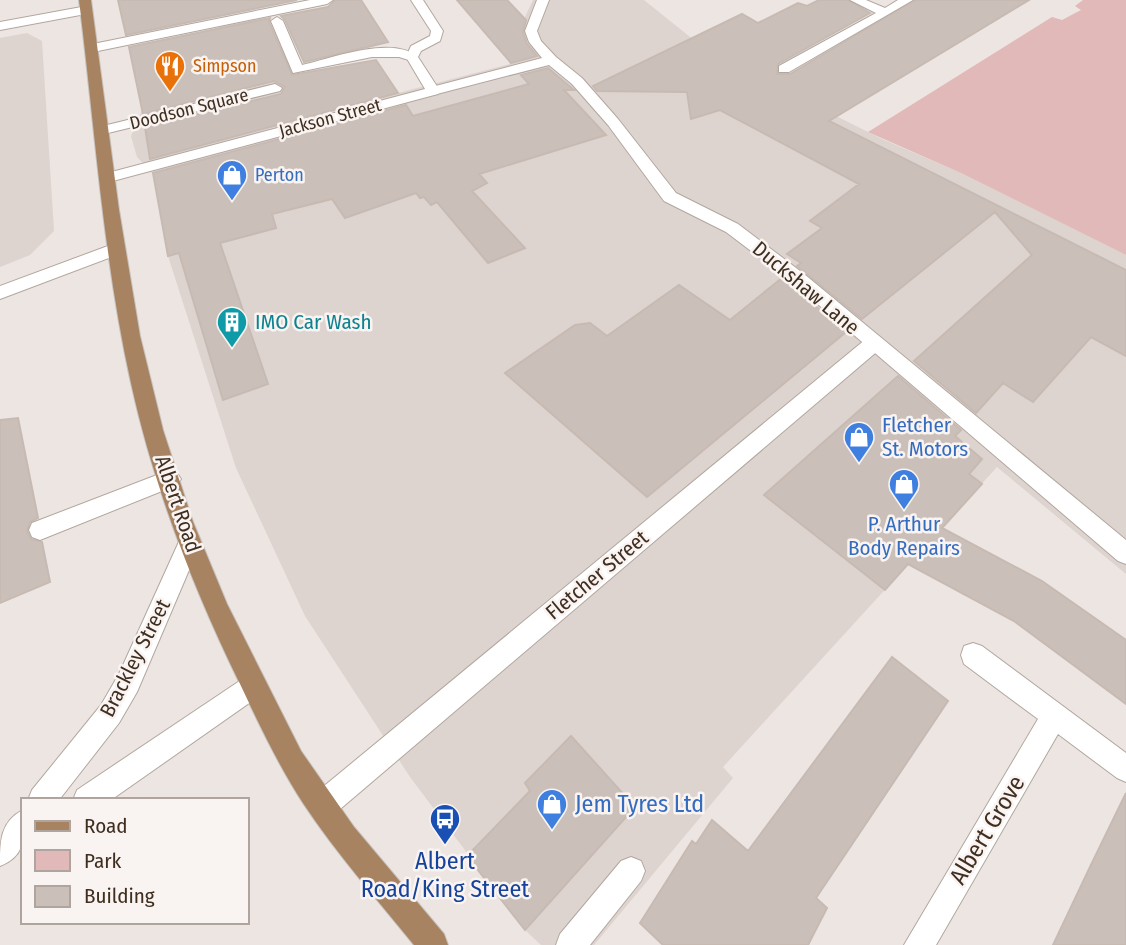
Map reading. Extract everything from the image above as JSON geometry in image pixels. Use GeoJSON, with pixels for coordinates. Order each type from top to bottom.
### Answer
{"type":"FeatureCollection","features":[{"type":"Feature","properties":{"kind":"main road","name":"Albert Road"},"geometry":{"type":"LineString","coordinates":[[86,5],[104,130],[116,249],[142,387],[190,542],[218,614],[296,769],[322,806],[433,945]]}},
{"type":"Feature","properties":{"kind":"street"},"geometry":{"type":"LineString","coordinates":[[93,48],[327,0]]}},
{"type":"Feature","properties":{"kind":"street"},"geometry":{"type":"LineString","coordinates":[[412,57],[416,49],[436,38],[437,31],[417,0]]}},
{"type":"Feature","properties":{"kind":"street","name":"Duckshaw Lane"},"geometry":{"type":"LineString","coordinates":[[543,0],[531,32],[535,42],[551,60],[577,81],[613,122],[670,197],[732,228],[798,278],[873,344],[1126,554]]}},
{"type":"Feature","properties":{"kind":"street"},"geometry":{"type":"LineString","coordinates":[[856,0],[885,12]]}},
{"type":"Feature","properties":{"kind":"street"},"geometry":{"type":"LineString","coordinates":[[784,69],[907,0]]}},
{"type":"Feature","properties":{"kind":"street"},"geometry":{"type":"LineString","coordinates":[[0,26],[86,5]]}},
{"type":"Feature","properties":{"kind":"street"},"geometry":{"type":"LineString","coordinates":[[276,21],[298,70],[398,51],[412,57],[433,91]]}},
{"type":"Feature","properties":{"kind":"street","name":"Jackson Street"},"geometry":{"type":"LineString","coordinates":[[109,177],[551,60]]}},
{"type":"Feature","properties":{"kind":"street","name":"Doodson Square"},"geometry":{"type":"LineString","coordinates":[[104,130],[275,88]]}},
{"type":"Feature","properties":{"kind":"street"},"geometry":{"type":"LineString","coordinates":[[0,293],[116,249]]}},
{"type":"Feature","properties":{"kind":"street","name":"Fletcher Street"},"geometry":{"type":"LineString","coordinates":[[322,806],[873,344]]}},
{"type":"Feature","properties":{"kind":"street"},"geometry":{"type":"LineString","coordinates":[[40,530],[170,479]]}},
{"type":"Feature","properties":{"kind":"street","name":"Brackley Street"},"geometry":{"type":"LineString","coordinates":[[44,798],[110,714],[122,694],[190,542]]}},
{"type":"Feature","properties":{"kind":"street"},"geometry":{"type":"LineString","coordinates":[[973,655],[1126,769]]}},
{"type":"Feature","properties":{"kind":"street"},"geometry":{"type":"LineString","coordinates":[[90,798],[253,685]]}},
{"type":"Feature","properties":{"kind":"street","name":"Albert Grove"},"geometry":{"type":"LineString","coordinates":[[919,945],[1054,716]]}},
{"type":"Feature","properties":{"kind":"street"},"geometry":{"type":"LineString","coordinates":[[0,852],[21,826]]}},
{"type":"Feature","properties":{"kind":"street"},"geometry":{"type":"LineString","coordinates":[[0,862],[21,847]]}},
{"type":"Feature","properties":{"kind":"street"},"geometry":{"type":"LineString","coordinates":[[571,945],[631,871]]}},
{"type":"Feature","properties":{"kind":"shaded area"},"geometry":{"type":"Polygon","coordinates":[[[533,0],[644,0],[710,53],[882,139],[961,173],[1126,255],[1126,574],[997,467],[723,767],[733,778],[594,945],[541,945],[525,930],[410,777],[305,616],[236,468],[168,256],[153,174],[137,157],[131,136],[142,110],[129,49],[219,31],[218,27],[263,18],[290,79],[279,98],[286,122],[525,60],[520,48],[519,30],[533,0]]]}},
{"type":"Feature","properties":{"kind":"shaded area"},"geometry":{"type":"Polygon","coordinates":[[[27,33],[42,41],[54,231],[30,255],[0,267],[0,38],[27,33]]]}},
{"type":"Feature","properties":{"kind":"green space"},"geometry":{"type":"Polygon","coordinates":[[[1083,0],[1126,0],[1126,255],[961,173],[868,132],[1052,17],[1062,20],[1081,10],[1075,6],[1083,0]]]}},
{"type":"Feature","properties":{"kind":"building"},"geometry":{"type":"Polygon","coordinates":[[[118,0],[297,0],[126,35],[118,0]]]}},
{"type":"Feature","properties":{"kind":"building"},"geometry":{"type":"Polygon","coordinates":[[[335,0],[361,0],[388,42],[304,62],[281,16],[328,7],[335,0]]]}},
{"type":"Feature","properties":{"kind":"building"},"geometry":{"type":"Polygon","coordinates":[[[457,0],[507,0],[526,20],[523,32],[527,44],[537,56],[511,63],[457,0]]]}},
{"type":"Feature","properties":{"kind":"building"},"geometry":{"type":"Polygon","coordinates":[[[819,0],[848,0],[870,13],[778,64],[777,74],[790,74],[915,0],[1029,0],[829,121],[1126,270],[1126,356],[1091,337],[1033,402],[1003,383],[976,413],[914,361],[1032,255],[995,212],[862,319],[797,266],[801,263],[787,254],[822,228],[810,221],[859,184],[720,110],[691,119],[687,92],[597,91],[593,86],[742,14],[758,23],[798,3],[807,6],[819,0]]]}},
{"type":"Feature","properties":{"kind":"building"},"geometry":{"type":"Polygon","coordinates":[[[270,18],[269,22],[292,75],[376,60],[398,93],[150,159],[145,127],[281,94],[285,87],[274,81],[143,114],[129,47],[270,18]]]}},
{"type":"Feature","properties":{"kind":"building"},"geometry":{"type":"Polygon","coordinates":[[[548,68],[574,90],[564,90],[606,135],[479,174],[487,183],[472,191],[525,248],[488,263],[437,202],[431,205],[416,193],[345,218],[332,199],[272,214],[276,228],[220,243],[268,384],[223,400],[179,253],[168,256],[153,173],[406,105],[413,116],[529,84],[521,75],[548,68]]]}},
{"type":"Feature","properties":{"kind":"building"},"geometry":{"type":"Polygon","coordinates":[[[782,278],[846,332],[647,497],[505,373],[575,325],[590,323],[607,336],[679,285],[730,320],[782,278]]]}},
{"type":"Feature","properties":{"kind":"building"},"geometry":{"type":"Polygon","coordinates":[[[898,376],[961,430],[955,436],[982,459],[969,474],[982,484],[942,528],[1042,581],[1126,640],[1126,704],[1014,621],[908,564],[885,590],[764,495],[898,376]]]}},
{"type":"Feature","properties":{"kind":"building"},"geometry":{"type":"Polygon","coordinates":[[[18,418],[38,518],[30,522],[27,531],[31,539],[42,542],[50,582],[0,603],[0,420],[18,418]]]}},
{"type":"Feature","properties":{"kind":"building"},"geometry":{"type":"Polygon","coordinates":[[[892,657],[948,701],[816,898],[827,908],[808,945],[663,945],[640,923],[692,841],[696,844],[712,820],[748,851],[892,657]]]}},
{"type":"Feature","properties":{"kind":"building","name":"Jem Tyres Ltd"},"geometry":{"type":"Polygon","coordinates":[[[571,736],[635,807],[525,930],[467,856],[530,791],[525,783],[571,736]]]}},
{"type":"Feature","properties":{"kind":"building"},"geometry":{"type":"Polygon","coordinates":[[[1126,793],[1126,945],[1053,945],[1090,867],[1126,793]]]}},
{"type":"Feature","properties":{"kind":"place","name":"Simpson"},"geometry":{"type":"Point","coordinates":[170,93]}},
{"type":"Feature","properties":{"kind":"place","name":"Perton"},"geometry":{"type":"Point","coordinates":[232,202]}},
{"type":"Feature","properties":{"kind":"place","name":"IMO Car Wash"},"geometry":{"type":"Point","coordinates":[232,349]}},
{"type":"Feature","properties":{"kind":"place","name":"Fletcher St. Motors"},"geometry":{"type":"Point","coordinates":[859,464]}},
{"type":"Feature","properties":{"kind":"place","name":"P. Arthur Body Repairs"},"geometry":{"type":"Point","coordinates":[904,511]}},
{"type":"Feature","properties":{"kind":"place","name":"Jem Tyres Ltd"},"geometry":{"type":"Point","coordinates":[552,831]}},
{"type":"Feature","properties":{"kind":"place","name":"Albert Road/King Street"},"geometry":{"type":"Point","coordinates":[445,846]}}]}
